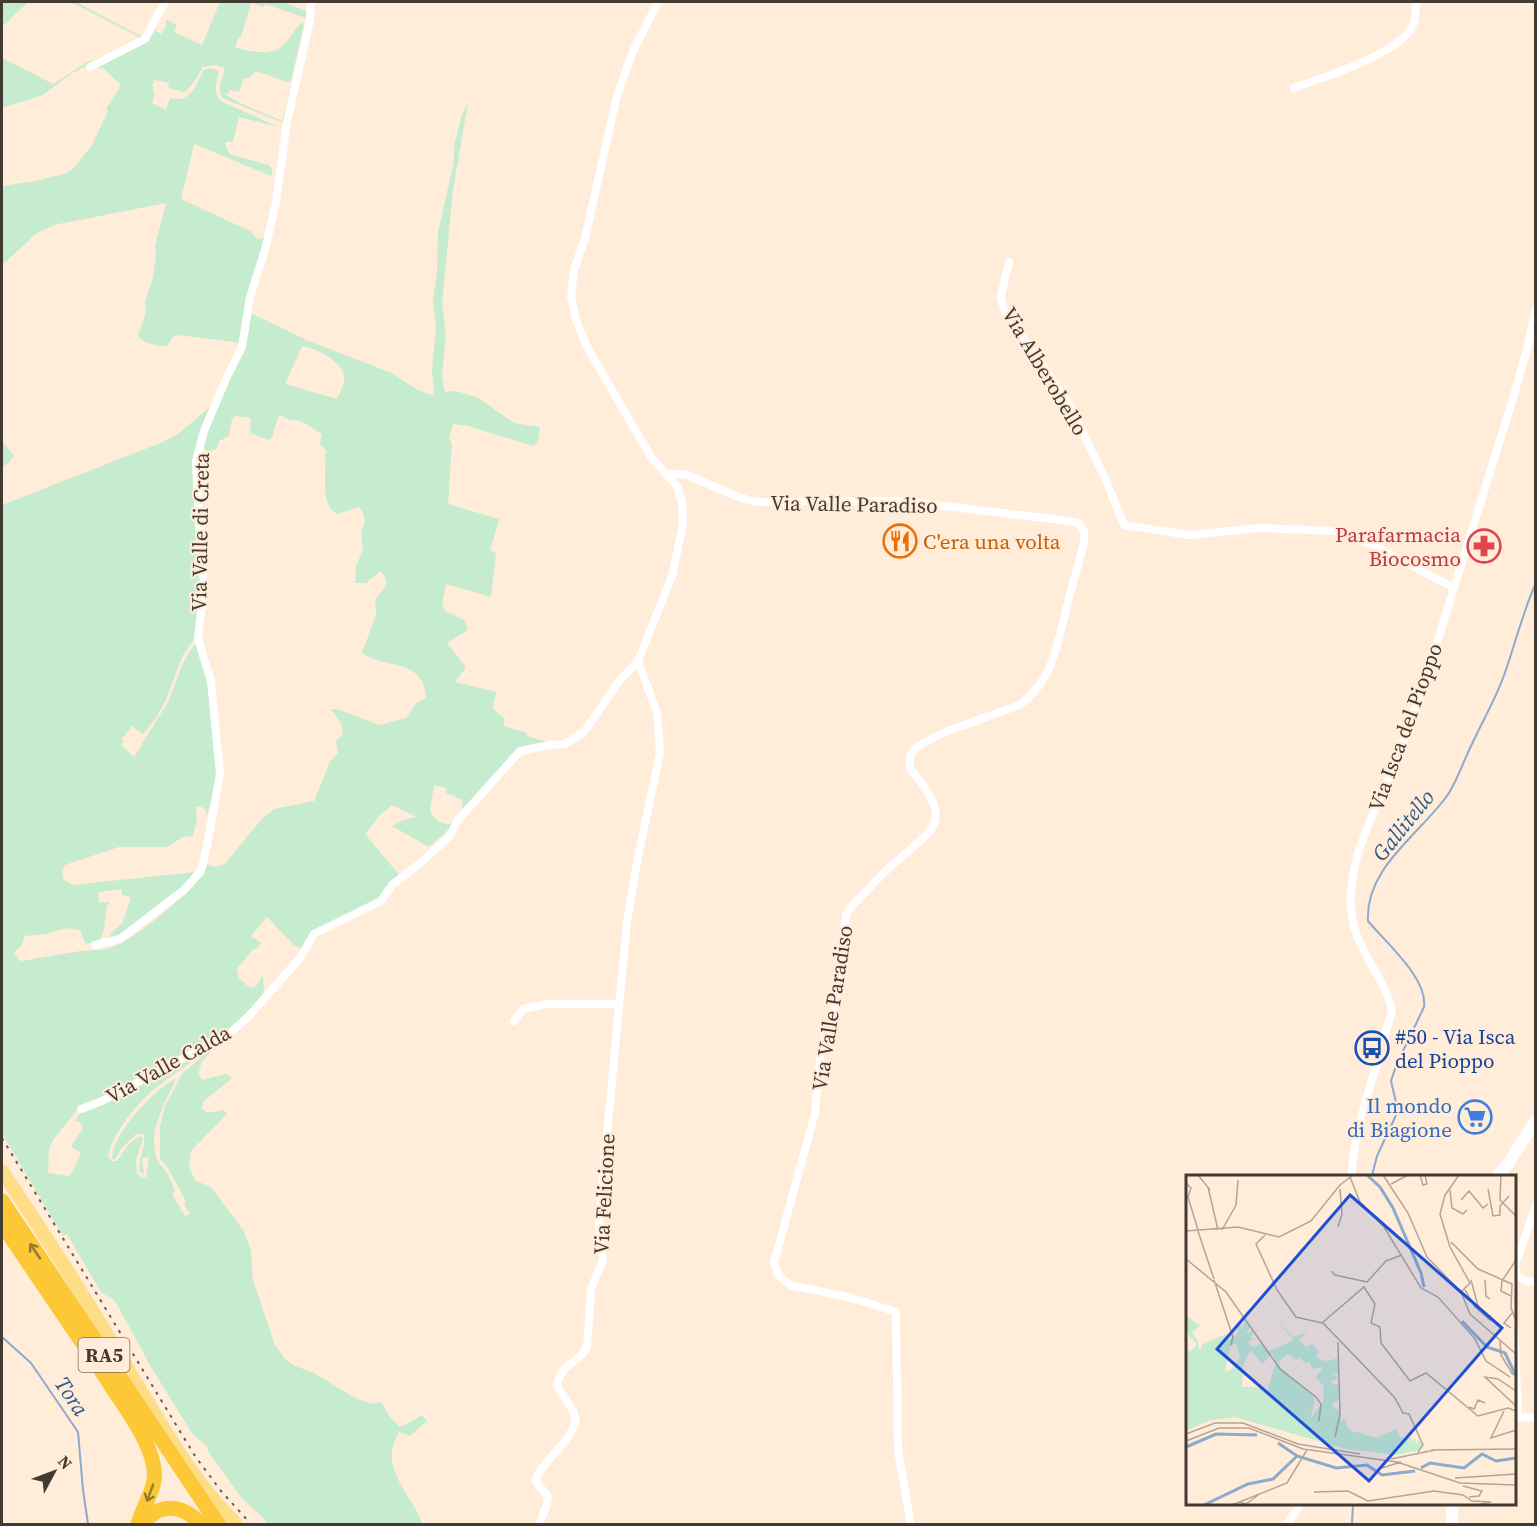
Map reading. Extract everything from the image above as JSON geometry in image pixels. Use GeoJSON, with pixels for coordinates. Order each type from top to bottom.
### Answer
{"type":"FeatureCollection","features":[{"type":"Feature","properties":{"kind":"highway","name":"RA5"},"geometry":{"type":"LineString","coordinates":[[2,1202],[219,1524]]}},
{"type":"Feature","properties":{"kind":"highway","name":"RA5"},"geometry":{"type":"LineString","coordinates":[[2,1224],[206,1524]]}},
{"type":"Feature","properties":{"kind":"highway"},"geometry":{"type":"LineString","coordinates":[[99,1366],[147,1445],[153,1459],[154,1481],[138,1524]]}},
{"type":"Feature","properties":{"kind":"highway"},"geometry":{"type":"LineString","coordinates":[[143,1524],[161,1509],[171,1508],[190,1513],[201,1524]]}},
{"type":"Feature","properties":{"kind":"main road"},"geometry":{"type":"LineString","coordinates":[[2,1171],[64,1263],[151,1408],[193,1472],[236,1524]]}},
{"type":"Feature","properties":{"kind":"street"},"geometry":{"type":"LineString","coordinates":[[90,67],[145,39],[165,2]]}},
{"type":"Feature","properties":{"kind":"street","name":"Via Valle di Creta"},"geometry":{"type":"LineString","coordinates":[[95,945],[120,939],[184,890],[201,871],[207,851],[219,774],[211,681],[198,639],[204,585],[196,460],[204,431],[242,347],[250,297],[265,250],[276,202],[287,122],[310,20],[311,2]]}},
{"type":"Feature","properties":{"kind":"street"},"geometry":{"type":"LineString","coordinates":[[638,661],[672,576],[683,524],[682,502],[677,486],[651,456],[587,347],[576,320],[571,297],[574,270],[585,238],[617,96],[633,51],[658,2]]}},
{"type":"Feature","properties":{"kind":"street"},"geometry":{"type":"LineString","coordinates":[[1294,88],[1342,71],[1390,48],[1404,37],[1413,25],[1418,2]]}},
{"type":"Feature","properties":{"kind":"street","name":"Via Alberobello"},"geometry":{"type":"LineString","coordinates":[[1009,262],[1002,296],[1004,310],[1069,404],[1105,478],[1124,525],[1190,535],[1258,528],[1337,531],[1371,544],[1454,588]]}},
{"type":"Feature","properties":{"kind":"street","name":"Via Isca del Pioppo"},"geometry":{"type":"LineString","coordinates":[[1351,1175],[1357,1132],[1392,1010],[1390,998],[1359,940],[1353,921],[1352,892],[1355,866],[1364,836],[1405,739],[1514,395],[1536,309]]}},
{"type":"Feature","properties":{"kind":"street","name":"Via Valle Paradiso"},"geometry":{"type":"LineString","coordinates":[[666,473],[687,475],[755,502],[902,501],[1068,521],[1079,523],[1084,532],[1084,543],[1057,648],[1041,684],[1019,705],[932,739],[916,748],[910,757],[912,771],[934,802],[934,822],[929,834],[882,875],[846,915],[835,1009],[821,1049],[815,1113],[774,1263],[779,1276],[790,1285],[852,1298],[896,1312],[898,1451],[911,1524]]}},
{"type":"Feature","properties":{"kind":"street","name":"Via Felicione"},"geometry":{"type":"LineString","coordinates":[[539,1524],[548,1497],[536,1479],[538,1473],[565,1443],[576,1421],[573,1411],[556,1386],[558,1376],[570,1363],[584,1355],[587,1347],[591,1289],[603,1260],[598,1220],[627,921],[660,753],[657,713],[638,661]]}},
{"type":"Feature","properties":{"kind":"street","name":"Via Valle Calda"},"geometry":{"type":"LineString","coordinates":[[81,1109],[102,1101],[229,1034],[249,1016],[300,958],[314,934],[381,901],[392,885],[449,837],[458,820],[520,751],[550,744],[565,744],[584,732],[620,680],[638,661]]}},
{"type":"Feature","properties":{"kind":"street"},"geometry":{"type":"LineString","coordinates":[[514,1021],[523,1009],[547,1004],[618,1004]]}},
{"type":"Feature","properties":{"kind":"street"},"geometry":{"type":"LineString","coordinates":[[1498,1175],[1508,1164],[1536,1120]]}},
{"type":"Feature","properties":{"kind":"street"},"geometry":{"type":"LineString","coordinates":[[1516,1262],[1536,1206]]}},
{"type":"Feature","properties":{"kind":"street"},"geometry":{"type":"LineString","coordinates":[[1516,1273],[1526,1281],[1536,1282]]}},
{"type":"Feature","properties":{"kind":"street"},"geometry":{"type":"LineString","coordinates":[[1516,1355],[1518,1418],[1536,1417]]}},
{"type":"Feature","properties":{"kind":"street"},"geometry":{"type":"LineString","coordinates":[[1287,1524],[1300,1505]]}},
{"type":"Feature","properties":{"kind":"street"},"geometry":{"type":"LineString","coordinates":[[1452,1505],[1452,1524]]}},
{"type":"Feature","properties":{"kind":"green space"},"geometry":{"type":"Polygon","coordinates":[[[2,2],[28,2],[2,27],[2,2]]]}},
{"type":"Feature","properties":{"kind":"green space"},"geometry":{"type":"Polygon","coordinates":[[[71,2],[76,2],[146,39],[141,38],[71,2]]]}},
{"type":"Feature","properties":{"kind":"green space"},"geometry":{"type":"Polygon","coordinates":[[[220,2],[251,2],[241,37],[235,47],[245,50],[262,52],[278,49],[301,23],[304,24],[291,81],[287,82],[256,71],[248,78],[244,78],[239,92],[230,90],[228,94],[221,92],[282,121],[290,89],[292,89],[284,123],[222,98],[219,88],[225,68],[214,65],[203,67],[185,92],[168,88],[169,83],[154,80],[152,87],[155,93],[152,103],[166,110],[170,98],[178,99],[188,96],[204,70],[210,68],[219,71],[216,90],[221,101],[278,127],[239,117],[233,142],[225,142],[231,155],[269,165],[273,171],[271,176],[194,144],[181,199],[250,231],[257,239],[265,237],[241,343],[178,335],[173,337],[167,346],[155,345],[143,341],[138,336],[146,312],[145,301],[152,282],[156,256],[155,246],[166,203],[54,225],[37,233],[2,265],[2,186],[36,181],[67,173],[73,169],[92,145],[108,111],[106,109],[121,85],[102,67],[98,68],[97,63],[148,41],[157,27],[156,31],[161,34],[167,20],[177,25],[174,32],[202,45],[220,2]]]}},
{"type":"Feature","properties":{"kind":"green space"},"geometry":{"type":"Polygon","coordinates":[[[251,2],[283,2],[308,12],[306,18],[265,4],[264,7],[251,2]]]}},
{"type":"Feature","properties":{"kind":"green space"},"geometry":{"type":"Polygon","coordinates":[[[122,48],[72,73],[43,95],[2,108],[2,58],[53,84],[86,63],[122,48]]]}},
{"type":"Feature","properties":{"kind":"green space"},"geometry":{"type":"Polygon","coordinates":[[[468,103],[453,190],[442,304],[446,335],[442,376],[445,392],[455,391],[467,394],[480,399],[514,423],[540,427],[538,440],[533,446],[468,426],[453,424],[449,438],[452,444],[448,504],[499,519],[490,551],[496,552],[491,597],[446,584],[442,605],[445,611],[464,620],[468,630],[447,643],[466,667],[455,682],[496,692],[493,709],[504,718],[504,726],[547,742],[524,750],[460,818],[463,800],[446,793],[446,788],[434,785],[430,811],[441,822],[456,823],[429,847],[392,826],[403,820],[417,817],[392,805],[380,815],[365,834],[400,876],[382,896],[329,923],[303,949],[294,945],[267,917],[251,936],[261,943],[253,949],[237,969],[239,978],[250,988],[256,986],[263,975],[264,996],[235,1025],[215,1038],[77,1110],[53,1140],[49,1150],[48,1173],[70,1176],[81,1153],[71,1147],[83,1128],[80,1122],[75,1121],[79,1114],[202,1052],[165,1080],[139,1104],[120,1129],[108,1156],[111,1161],[117,1161],[130,1143],[141,1136],[143,1139],[136,1160],[137,1174],[143,1178],[146,1177],[149,1157],[142,1158],[144,1174],[140,1172],[139,1167],[144,1142],[143,1134],[136,1134],[120,1150],[116,1159],[112,1159],[114,1148],[136,1113],[156,1092],[176,1078],[156,1127],[155,1148],[158,1160],[175,1191],[172,1194],[185,1216],[190,1214],[168,1168],[160,1159],[160,1126],[165,1106],[182,1074],[198,1060],[208,1047],[219,1041],[202,1062],[198,1073],[202,1080],[226,1074],[231,1076],[231,1079],[204,1101],[201,1108],[207,1113],[224,1110],[227,1114],[191,1151],[189,1168],[196,1181],[211,1187],[243,1230],[251,1250],[253,1280],[275,1345],[286,1360],[295,1366],[312,1372],[357,1399],[373,1404],[381,1402],[399,1426],[422,1415],[427,1421],[410,1436],[399,1432],[392,1450],[392,1460],[398,1479],[422,1524],[269,1524],[241,1497],[207,1450],[208,1448],[191,1432],[150,1365],[115,1301],[101,1292],[67,1234],[63,1236],[2,1133],[2,505],[163,442],[178,434],[215,403],[199,445],[202,578],[198,634],[183,655],[165,702],[156,718],[143,734],[132,726],[122,739],[124,741],[121,745],[134,757],[168,702],[183,663],[195,643],[211,681],[217,772],[213,804],[209,807],[207,816],[206,810],[196,807],[197,820],[193,836],[183,837],[167,847],[119,847],[65,865],[62,871],[63,879],[72,885],[195,872],[198,875],[108,944],[111,933],[122,924],[131,897],[122,895],[121,889],[98,892],[99,903],[109,902],[110,904],[107,905],[104,930],[98,944],[85,943],[80,930],[66,928],[45,934],[25,936],[21,946],[14,952],[22,961],[81,951],[102,950],[120,944],[164,913],[191,887],[207,865],[214,867],[225,864],[264,817],[274,809],[314,801],[330,762],[338,753],[336,741],[343,734],[341,723],[331,709],[337,709],[379,725],[406,718],[416,703],[426,698],[424,685],[419,676],[411,670],[362,653],[376,615],[375,599],[386,586],[386,580],[381,571],[366,583],[355,583],[356,565],[363,551],[361,532],[365,522],[362,510],[358,507],[338,514],[328,504],[325,488],[325,455],[327,452],[320,444],[322,434],[306,424],[280,415],[272,438],[269,440],[250,433],[251,418],[235,416],[232,419],[229,436],[219,441],[217,449],[207,452],[203,447],[214,413],[245,347],[248,312],[311,342],[392,373],[416,389],[434,396],[432,369],[436,329],[433,301],[438,233],[462,114],[468,103]],[[302,346],[285,384],[337,399],[344,381],[342,370],[333,360],[302,346]]]}},
{"type":"Feature","properties":{"kind":"green space"},"geometry":{"type":"Polygon","coordinates":[[[2,442],[14,455],[2,469],[2,442]]]}},
{"type":"Feature","properties":{"kind":"waterway","name":"Gallitello"},"geometry":{"type":"LineString","coordinates":[[1372,1175],[1377,1156],[1398,1111],[1391,1081],[1424,1007],[1423,996],[1413,973],[1368,921],[1369,902],[1375,884],[1385,868],[1449,793],[1500,686],[1536,583]]}},
{"type":"Feature","properties":{"kind":"waterway","name":"Tora"},"geometry":{"type":"LineString","coordinates":[[2,1337],[31,1363],[78,1432],[88,1524]]}},
{"type":"Feature","properties":{"kind":"waterway","name":"Gallitello"},"geometry":{"type":"LineString","coordinates":[[1352,1524],[1353,1505]]}},
{"type":"Feature","properties":{"kind":"railway"},"geometry":{"type":"LineString","coordinates":[[2,1138],[195,1456],[221,1491],[251,1524]]}},
{"type":"Feature","properties":{"kind":"place","name":"C'era una volta"},"geometry":{"type":"Point","coordinates":[900,541]}},
{"type":"Feature","properties":{"kind":"place","name":"Parafarmacia Biocosmo"},"geometry":{"type":"Point","coordinates":[1484,546]}},
{"type":"Feature","properties":{"kind":"place","name":"#50 - Via Isca del Pioppo"},"geometry":{"type":"Point","coordinates":[1372,1048]}},
{"type":"Feature","properties":{"kind":"place","name":"Il mondo di Biagione"},"geometry":{"type":"Point","coordinates":[1475,1117]}}]}
